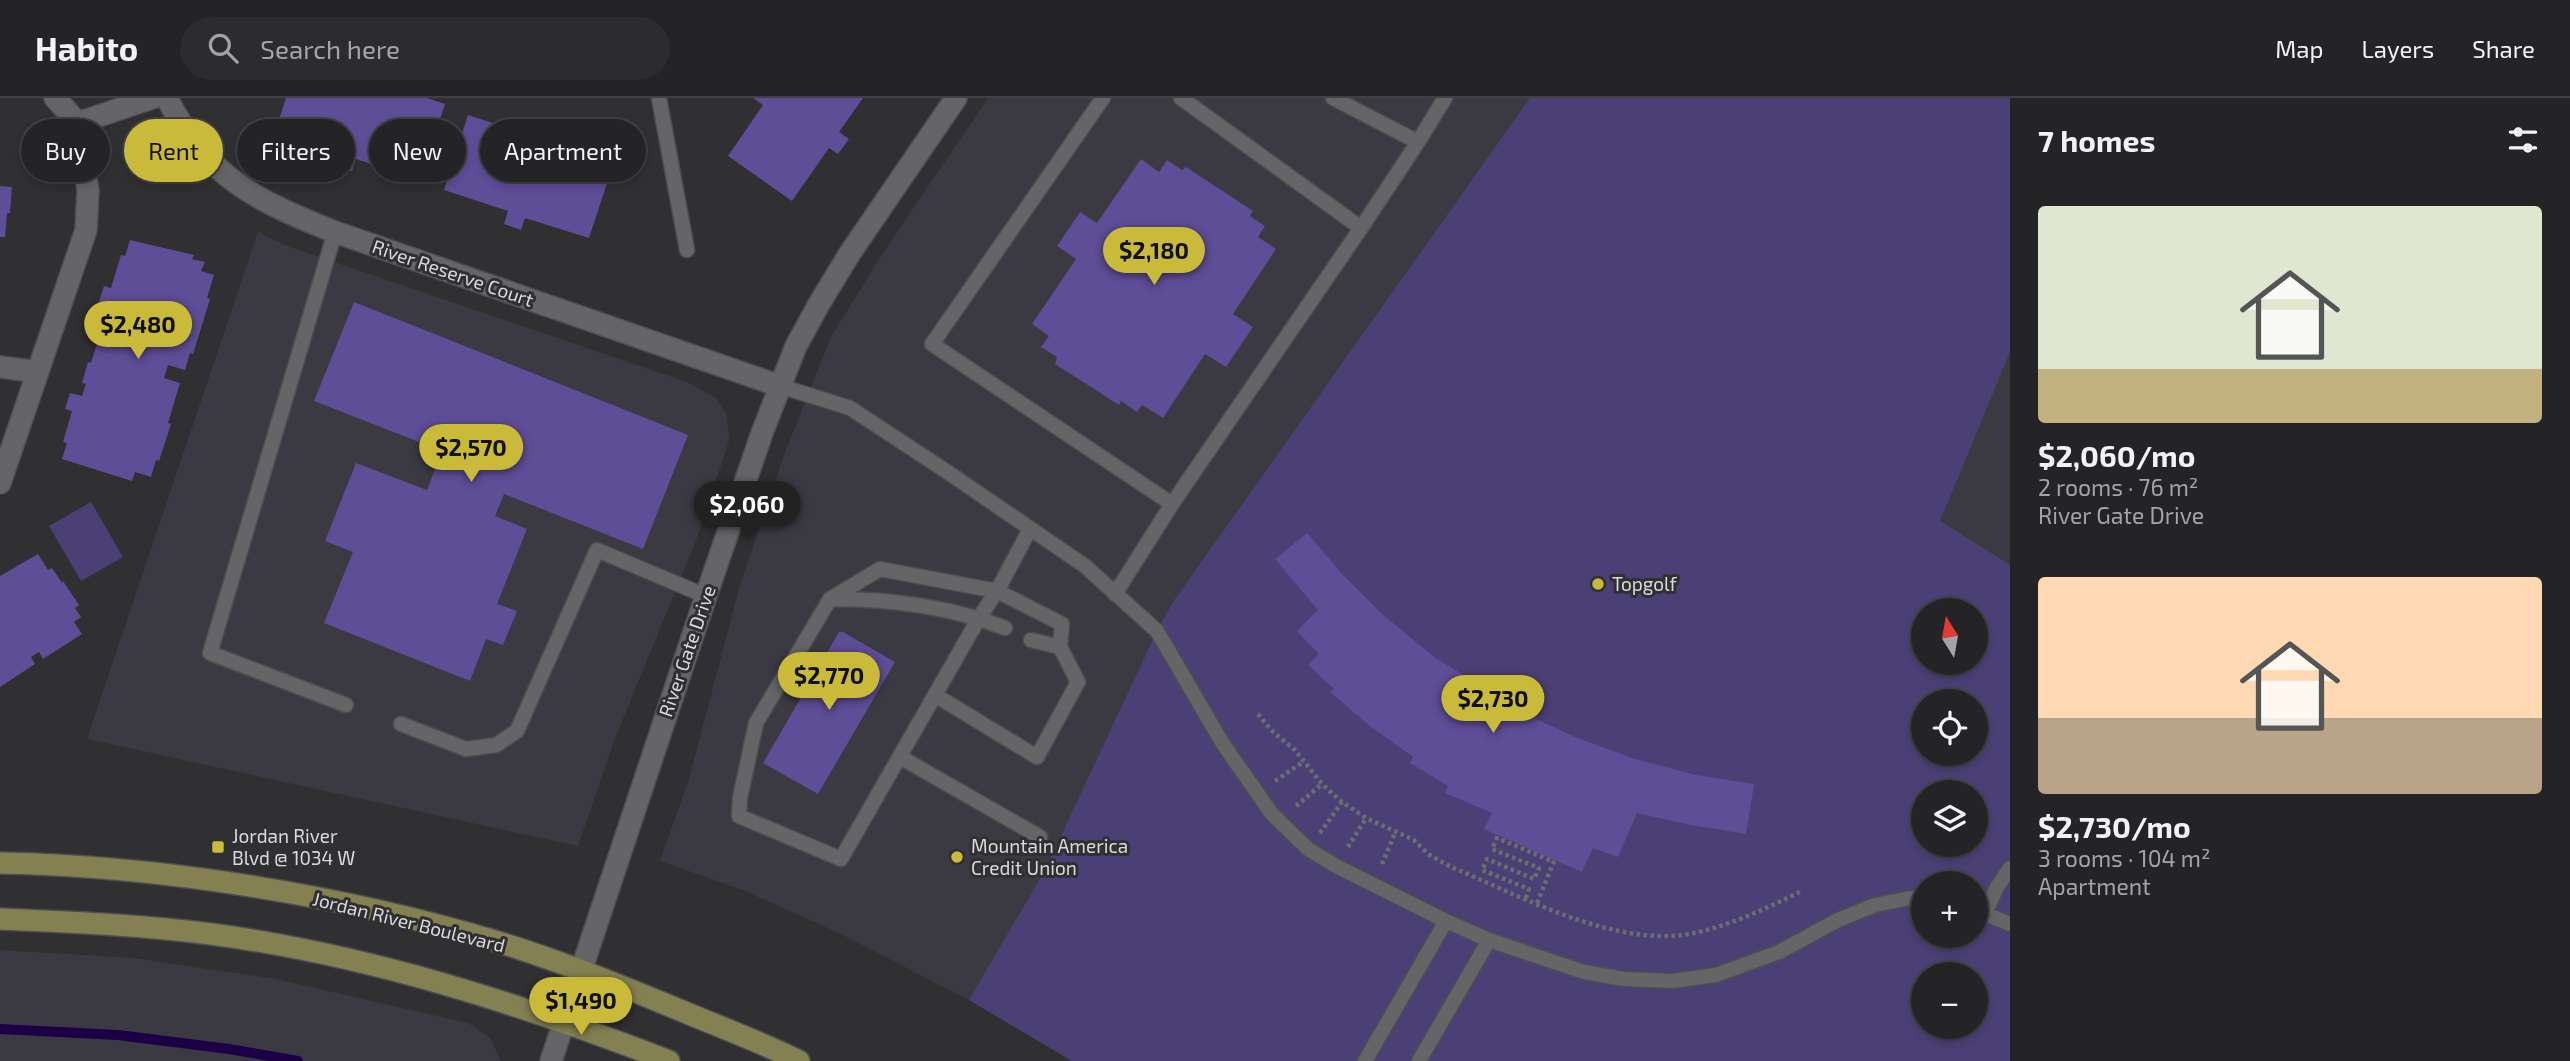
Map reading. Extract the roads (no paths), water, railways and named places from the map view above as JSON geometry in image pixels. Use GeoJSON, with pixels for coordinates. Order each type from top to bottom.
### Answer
{"type":"FeatureCollection","features":[{"type":"Feature","properties":{"kind":"main road","name":"Jordan River Boulevard"},"geometry":{"type":"LineString","coordinates":[[0,863],[55,864],[260,888],[422,921],[503,943],[580,970],[799,1061]]}},
{"type":"Feature","properties":{"kind":"main road"},"geometry":{"type":"LineString","coordinates":[[0,919],[138,926],[213,934],[289,947],[405,973],[495,998],[669,1061]]}},
{"type":"Feature","properties":{"kind":"street"},"geometry":{"type":"LineString","coordinates":[[55,98],[74,119]]}},
{"type":"Feature","properties":{"kind":"street"},"geometry":{"type":"LineString","coordinates":[[90,119],[152,98]]}},
{"type":"Feature","properties":{"kind":"street","name":"River Reserve Court"},"geometry":{"type":"LineString","coordinates":[[167,98],[196,144],[233,181],[278,209],[335,232],[780,386]]}},
{"type":"Feature","properties":{"kind":"street","name":"River Gate Drive"},"geometry":{"type":"LineString","coordinates":[[551,1061],[706,596],[796,346],[819,304],[956,98]]}},
{"type":"Feature","properties":{"kind":"street"},"geometry":{"type":"LineString","coordinates":[[0,483],[86,230],[87,182]]}},
{"type":"Feature","properties":{"kind":"street"},"geometry":{"type":"LineString","coordinates":[[0,367],[38,372]]}},
{"type":"Feature","properties":{"kind":"lane"},"geometry":{"type":"LineString","coordinates":[[659,98],[687,250]]}},
{"type":"Feature","properties":{"kind":"lane"},"geometry":{"type":"LineString","coordinates":[[1103,98],[932,344],[1172,504]]}},
{"type":"Feature","properties":{"kind":"lane"},"geometry":{"type":"LineString","coordinates":[[1181,98],[1361,228]]}},
{"type":"Feature","properties":{"kind":"lane"},"geometry":{"type":"LineString","coordinates":[[1333,98],[1418,142]]}},
{"type":"Feature","properties":{"kind":"lane"},"geometry":{"type":"LineString","coordinates":[[1115,594],[1172,504],[1361,228],[1445,98]]}},
{"type":"Feature","properties":{"kind":"lane"},"geometry":{"type":"LineString","coordinates":[[335,232],[210,653],[346,705]]}},
{"type":"Feature","properties":{"kind":"lane"},"geometry":{"type":"LineString","coordinates":[[780,386],[850,408],[1085,566],[1157,631],[1223,744],[1279,821],[1308,849],[1336,866],[1446,921],[1489,940],[1584,972],[1624,979],[1672,981],[1717,975],[1779,952],[1838,920],[1875,905],[1911,898]]}},
{"type":"Feature","properties":{"kind":"lane"},"geometry":{"type":"LineString","coordinates":[[935,695],[1037,757],[1078,682],[1060,647],[1062,624],[997,591],[880,569],[830,599],[756,723],[740,798],[739,816],[841,859],[979,618],[997,591],[1030,529]]}},
{"type":"Feature","properties":{"kind":"lane"},"geometry":{"type":"LineString","coordinates":[[401,724],[466,749],[496,745],[517,731],[597,550],[706,596]]}},
{"type":"Feature","properties":{"kind":"lane"},"geometry":{"type":"LineString","coordinates":[[830,599],[877,599],[979,618],[1004,628]]}},
{"type":"Feature","properties":{"kind":"lane"},"geometry":{"type":"LineString","coordinates":[[1031,640],[1060,647]]}},
{"type":"Feature","properties":{"kind":"lane"},"geometry":{"type":"LineString","coordinates":[[900,757],[1040,837]]}},
{"type":"Feature","properties":{"kind":"lane"},"geometry":{"type":"LineString","coordinates":[[1988,900],[2010,868]]}},
{"type":"Feature","properties":{"kind":"lane"},"geometry":{"type":"LineString","coordinates":[[1988,915],[2010,925]]}},
{"type":"Feature","properties":{"kind":"lane"},"geometry":{"type":"LineString","coordinates":[[1365,1061],[1446,921]]}},
{"type":"Feature","properties":{"kind":"lane"},"geometry":{"type":"LineString","coordinates":[[1419,1061],[1489,940]]}},
{"type":"Feature","properties":{"kind":"waterway"},"geometry":{"type":"LineString","coordinates":[[0,1029],[118,1035],[298,1061]]}},
{"type":"Feature","properties":{"kind":"place","name":"Topgolf"},"geometry":{"type":"Point","coordinates":[1598,584]}},
{"type":"Feature","properties":{"kind":"place","name":"Jordan River Blvd @ 1034 W"},"geometry":{"type":"Point","coordinates":[218,847]}},
{"type":"Feature","properties":{"kind":"place","name":"Mountain America Credit Union"},"geometry":{"type":"Point","coordinates":[957,857]}}]}
